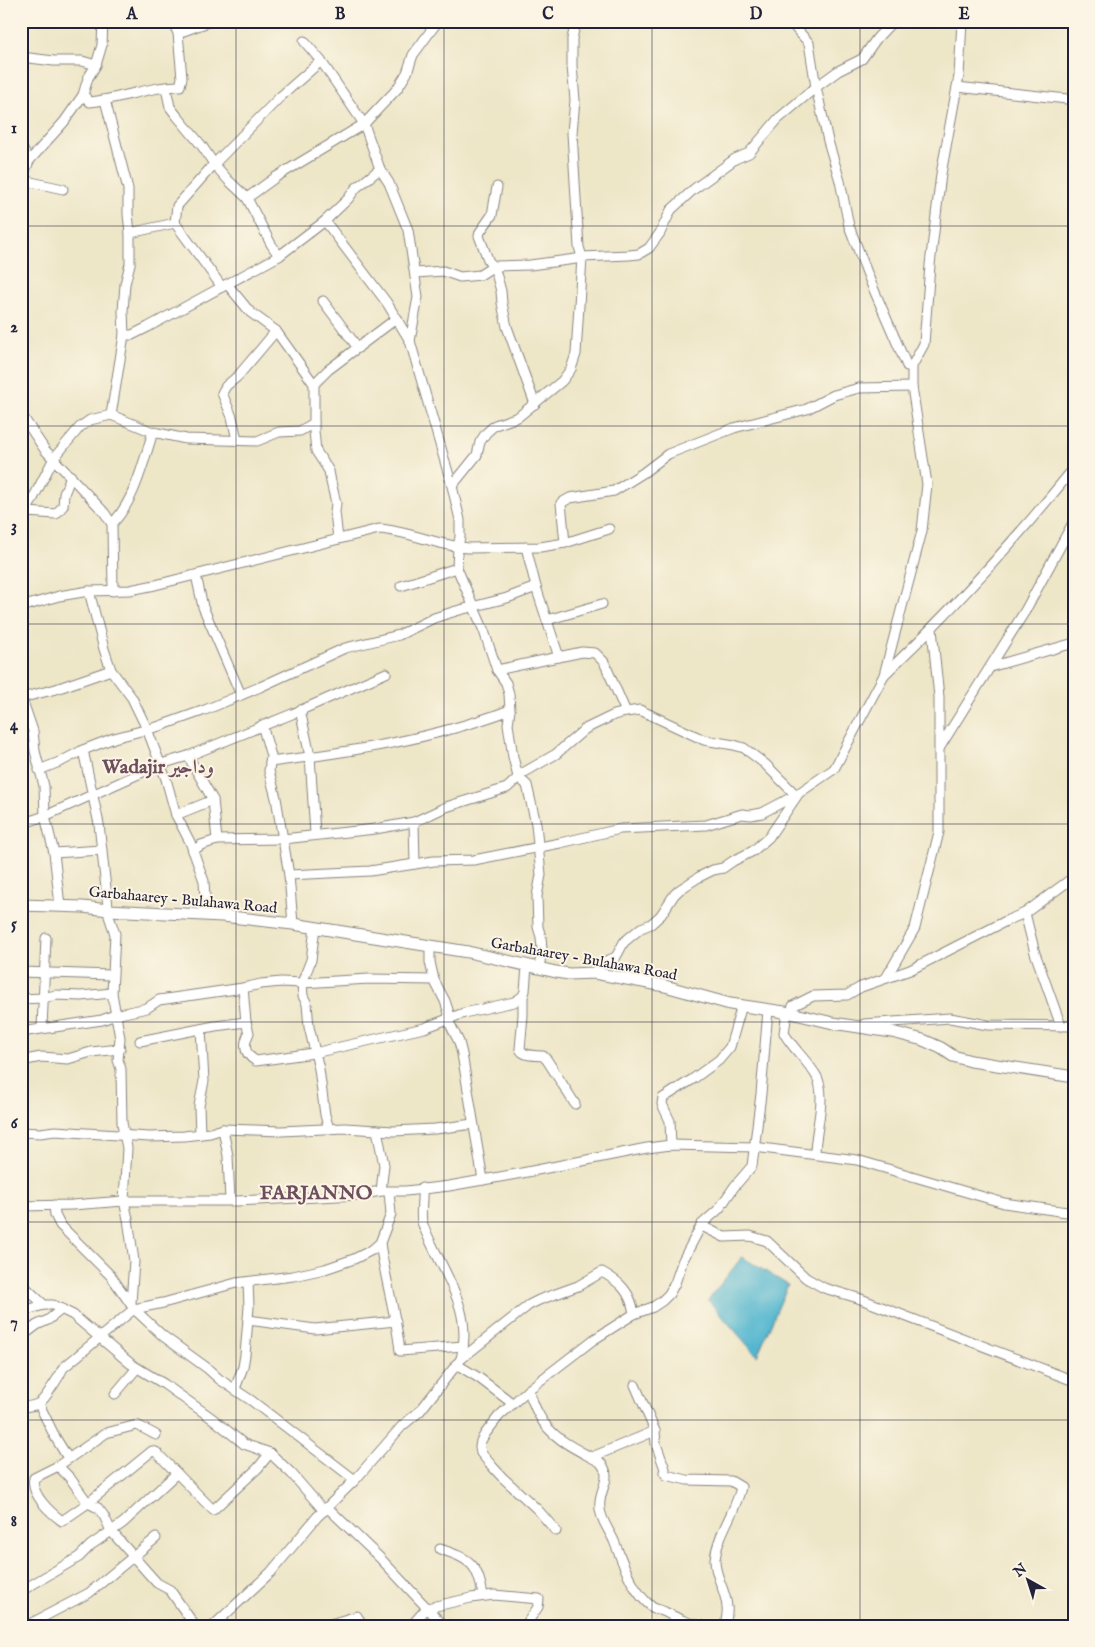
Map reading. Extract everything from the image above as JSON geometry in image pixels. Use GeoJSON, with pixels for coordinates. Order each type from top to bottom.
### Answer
{"type":"FeatureCollection","features":[{"type":"Feature","properties":{"kind":"main road","name":"Garbahaarey - Bulahawa Road"},"geometry":{"type":"LineString","coordinates":[[21,905],[202,914],[315,927],[468,952],[569,974],[594,973],[665,986],[742,1006],[789,1012],[834,1023],[854,1025],[923,1040],[953,1056],[971,1062],[1074,1077]]}},
{"type":"Feature","properties":{"kind":"street"},"geometry":{"type":"LineString","coordinates":[[63,189],[22,180],[29,162],[83,95],[102,45],[104,21]]}},
{"type":"Feature","properties":{"kind":"street"},"geometry":{"type":"LineString","coordinates":[[83,95],[90,102],[137,91],[180,86],[182,78],[178,33],[172,21]]}},
{"type":"Feature","properties":{"kind":"street"},"geometry":{"type":"LineString","coordinates":[[178,33],[212,21]]}},
{"type":"Feature","properties":{"kind":"street"},"geometry":{"type":"LineString","coordinates":[[247,198],[276,177],[364,124],[397,90],[407,73],[413,55],[438,21]]}},
{"type":"Feature","properties":{"kind":"street"},"geometry":{"type":"LineString","coordinates":[[452,486],[477,455],[480,442],[486,433],[495,425],[518,417],[562,381],[571,369],[576,354],[582,257],[572,133],[575,100],[572,40],[576,21]]}},
{"type":"Feature","properties":{"kind":"street"},"geometry":{"type":"LineString","coordinates":[[416,273],[443,271],[460,277],[474,276],[480,275],[494,266],[530,265],[576,260],[582,257],[639,254],[649,248],[660,233],[671,210],[694,189],[735,159],[749,153],[778,119],[816,87],[838,71],[862,60],[877,38],[893,21]]}},
{"type":"Feature","properties":{"kind":"street"},"geometry":{"type":"LineString","coordinates":[[290,875],[352,872],[444,860],[474,860],[538,848],[620,829],[713,823],[742,814],[762,813],[798,794],[834,769],[884,675],[922,531],[927,484],[912,387],[912,366],[924,344],[930,265],[941,174],[957,87],[962,21]]}},
{"type":"Feature","properties":{"kind":"street"},"geometry":{"type":"LineString","coordinates":[[790,22],[809,43],[816,87],[828,141],[840,181],[849,226],[871,283],[908,366],[912,366]]}},
{"type":"Feature","properties":{"kind":"street"},"geometry":{"type":"LineString","coordinates":[[304,41],[322,61],[364,124],[380,169],[397,200],[408,230],[416,273],[418,297],[410,341]]}},
{"type":"Feature","properties":{"kind":"street"},"geometry":{"type":"LineString","coordinates":[[21,57],[54,61],[82,61],[96,65]]}},
{"type":"Feature","properties":{"kind":"street"},"geometry":{"type":"LineString","coordinates":[[322,61],[280,97],[214,164],[177,206],[175,223],[225,286],[250,312],[276,331],[314,384],[316,451],[329,471],[336,503],[338,539]]}},
{"type":"Feature","properties":{"kind":"street"},"geometry":{"type":"LineString","coordinates":[[957,87],[1074,101]]}},
{"type":"Feature","properties":{"kind":"street"},"geometry":{"type":"LineString","coordinates":[[166,88],[170,107],[214,164],[247,198],[279,256]]}},
{"type":"Feature","properties":{"kind":"street"},"geometry":{"type":"LineString","coordinates":[[105,100],[128,189],[130,233],[130,264],[123,311],[124,335],[111,415]]}},
{"type":"Feature","properties":{"kind":"street"},"geometry":{"type":"LineString","coordinates":[[21,146],[29,162]]}},
{"type":"Feature","properties":{"kind":"street"},"geometry":{"type":"LineString","coordinates":[[124,335],[132,335],[279,256],[325,221],[356,188],[380,169]]}},
{"type":"Feature","properties":{"kind":"street"},"geometry":{"type":"LineString","coordinates":[[496,187],[492,215],[480,232],[480,236],[489,262],[494,266],[501,291],[507,327],[535,404]]}},
{"type":"Feature","properties":{"kind":"street"},"geometry":{"type":"LineString","coordinates":[[325,221],[397,318],[410,341],[452,486],[461,527],[457,568],[484,631],[497,670],[506,683],[510,710],[508,724],[518,778],[528,785],[536,824],[541,875],[537,896],[537,916],[542,950],[539,968]]}},
{"type":"Feature","properties":{"kind":"street"},"geometry":{"type":"LineString","coordinates":[[130,233],[175,223]]}},
{"type":"Feature","properties":{"kind":"street"},"geometry":{"type":"LineString","coordinates":[[323,301],[358,348]]}},
{"type":"Feature","properties":{"kind":"street"},"geometry":{"type":"LineString","coordinates":[[314,384],[397,318]]}},
{"type":"Feature","properties":{"kind":"street"},"geometry":{"type":"LineString","coordinates":[[237,440],[232,417],[222,393],[226,386],[238,376],[276,331]]}},
{"type":"Feature","properties":{"kind":"street"},"geometry":{"type":"LineString","coordinates":[[565,542],[562,503],[570,498],[614,491],[643,473],[668,454],[734,428],[807,409],[834,395],[859,388],[912,387]]}},
{"type":"Feature","properties":{"kind":"street"},"geometry":{"type":"LineString","coordinates":[[21,414],[45,450],[104,512],[112,524],[113,592]]}},
{"type":"Feature","properties":{"kind":"street"},"geometry":{"type":"LineString","coordinates":[[71,476],[64,494],[62,506],[56,514],[24,512],[54,458],[80,427],[90,420],[111,415],[153,432],[186,439],[257,441],[279,432],[300,431],[314,423]]}},
{"type":"Feature","properties":{"kind":"street"},"geometry":{"type":"LineString","coordinates":[[112,524],[122,514],[131,495],[153,432]]}},
{"type":"Feature","properties":{"kind":"street"},"geometry":{"type":"LineString","coordinates":[[884,675],[932,629],[1033,519],[1074,468]]}},
{"type":"Feature","properties":{"kind":"street"},"geometry":{"type":"LineString","coordinates":[[939,747],[1024,611],[1074,521]]}},
{"type":"Feature","properties":{"kind":"street"},"geometry":{"type":"LineString","coordinates":[[21,607],[58,596],[89,591],[113,592],[130,590],[379,528],[458,547],[540,547],[609,529]]}},
{"type":"Feature","properties":{"kind":"street"},"geometry":{"type":"LineString","coordinates":[[526,547],[536,587],[559,657]]}},
{"type":"Feature","properties":{"kind":"street"},"geometry":{"type":"LineString","coordinates":[[400,586],[457,568]]}},
{"type":"Feature","properties":{"kind":"street"},"geometry":{"type":"LineString","coordinates":[[196,575],[203,607],[241,695]]}},
{"type":"Feature","properties":{"kind":"street"},"geometry":{"type":"LineString","coordinates":[[39,770],[83,750],[160,726],[241,695],[345,648],[399,634],[434,618],[472,606],[497,601],[536,587]]}},
{"type":"Feature","properties":{"kind":"street"},"geometry":{"type":"LineString","coordinates":[[89,591],[111,670],[132,698],[147,729],[174,802],[176,815],[187,835],[204,881],[205,898],[202,914]]}},
{"type":"Feature","properties":{"kind":"street"},"geometry":{"type":"LineString","coordinates":[[547,620],[602,604]]}},
{"type":"Feature","properties":{"kind":"street"},"geometry":{"type":"LineString","coordinates":[[886,978],[915,928],[939,832],[939,697],[932,629]]}},
{"type":"Feature","properties":{"kind":"street"},"geometry":{"type":"LineString","coordinates":[[990,667],[1074,644]]}},
{"type":"Feature","properties":{"kind":"street"},"geometry":{"type":"LineString","coordinates":[[497,670],[582,652],[595,653],[604,662],[626,712]]}},
{"type":"Feature","properties":{"kind":"street"},"geometry":{"type":"LineString","coordinates":[[60,906],[54,853],[45,816],[46,796],[39,770],[33,731],[21,697],[56,689],[111,670]]}},
{"type":"Feature","properties":{"kind":"street"},"geometry":{"type":"LineString","coordinates":[[21,824],[45,816],[160,764],[188,756],[386,673]]}},
{"type":"Feature","properties":{"kind":"street"},"geometry":{"type":"LineString","coordinates":[[300,710],[310,756],[315,834]]}},
{"type":"Feature","properties":{"kind":"street"},"geometry":{"type":"LineString","coordinates":[[270,762],[310,756],[333,755],[403,741],[458,727],[510,710]]}},
{"type":"Feature","properties":{"kind":"street"},"geometry":{"type":"LineString","coordinates":[[193,851],[201,845],[217,840],[283,839],[414,822],[446,807],[502,791],[530,769],[556,754],[585,729],[626,712],[640,710],[704,740],[744,748],[798,794]]}},
{"type":"Feature","properties":{"kind":"street"},"geometry":{"type":"LineString","coordinates":[[262,725],[270,749],[269,771],[276,798],[290,875],[292,924]]}},
{"type":"Feature","properties":{"kind":"street"},"geometry":{"type":"LineString","coordinates":[[83,750],[99,824],[109,916],[115,934],[111,975],[117,1032],[120,1038],[118,1060],[121,1069],[122,1123],[126,1136],[127,1160],[124,1201],[134,1262],[132,1306]]}},
{"type":"Feature","properties":{"kind":"street"},"geometry":{"type":"LineString","coordinates":[[188,756],[213,800],[217,840]]}},
{"type":"Feature","properties":{"kind":"street"},"geometry":{"type":"LineString","coordinates":[[594,973],[604,962],[616,957],[624,942],[631,935],[651,924],[661,915],[679,890],[699,877],[713,870],[723,868],[748,854],[769,837],[798,794]]}},
{"type":"Feature","properties":{"kind":"street"},"geometry":{"type":"LineString","coordinates":[[176,815],[213,800]]}},
{"type":"Feature","properties":{"kind":"street"},"geometry":{"type":"LineString","coordinates":[[414,822],[415,864]]}},
{"type":"Feature","properties":{"kind":"street"},"geometry":{"type":"LineString","coordinates":[[54,853],[102,850]]}},
{"type":"Feature","properties":{"kind":"street"},"geometry":{"type":"LineString","coordinates":[[815,1154],[815,1140],[822,1096],[817,1077],[806,1060],[793,1048],[784,1033],[789,1012],[793,1006],[813,996],[847,995],[861,987],[910,970],[1025,913],[1074,877]]}},
{"type":"Feature","properties":{"kind":"street"},"geometry":{"type":"LineString","coordinates":[[1025,913],[1035,954],[1061,1026]]}},
{"type":"Feature","properties":{"kind":"street"},"geometry":{"type":"LineString","coordinates":[[315,927],[311,960],[302,983],[329,1129]]}},
{"type":"Feature","properties":{"kind":"street"},"geometry":{"type":"LineString","coordinates":[[42,1028],[46,938]]}},
{"type":"Feature","properties":{"kind":"street"},"geometry":{"type":"LineString","coordinates":[[430,947],[431,970],[445,1001],[449,1013],[448,1020],[459,1042],[462,1054],[483,1180]]}},
{"type":"Feature","properties":{"kind":"street"},"geometry":{"type":"LineString","coordinates":[[527,966],[520,1049],[525,1054],[543,1056],[575,1104]]}},
{"type":"Feature","properties":{"kind":"street"},"geometry":{"type":"LineString","coordinates":[[21,972],[111,975]]}},
{"type":"Feature","properties":{"kind":"street"},"geometry":{"type":"LineString","coordinates":[[21,1032],[85,1024],[147,1008],[159,1000],[271,982],[302,983],[369,979],[434,980]]}},
{"type":"Feature","properties":{"kind":"street"},"geometry":{"type":"LineString","coordinates":[[243,988],[246,1022],[249,1033],[245,1041],[246,1050],[247,1055],[256,1061],[314,1052],[424,1028],[464,1013],[507,1004],[523,996]]}},
{"type":"Feature","properties":{"kind":"street"},"geometry":{"type":"LineString","coordinates":[[21,998],[112,993]]}},
{"type":"Feature","properties":{"kind":"street"},"geometry":{"type":"LineString","coordinates":[[670,1145],[670,1121],[662,1104],[662,1098],[719,1060],[730,1047],[742,1006]]}},
{"type":"Feature","properties":{"kind":"street"},"geometry":{"type":"LineString","coordinates":[[556,1531],[538,1510],[502,1477],[481,1453],[480,1446],[484,1434],[512,1403],[593,1340],[634,1314],[653,1307],[669,1294],[683,1260],[702,1226],[719,1209],[752,1166],[761,1094],[768,1010]]}},
{"type":"Feature","properties":{"kind":"street"},"geometry":{"type":"LineString","coordinates":[[854,1025],[950,1018],[988,1025],[1074,1026]]}},
{"type":"Feature","properties":{"kind":"street"},"geometry":{"type":"LineString","coordinates":[[140,1041],[246,1022]]}},
{"type":"Feature","properties":{"kind":"street"},"geometry":{"type":"LineString","coordinates":[[200,1134],[199,1106],[204,1081],[201,1029]]}},
{"type":"Feature","properties":{"kind":"street"},"geometry":{"type":"LineString","coordinates":[[21,1061],[41,1057],[68,1059],[91,1052],[120,1048]]}},
{"type":"Feature","properties":{"kind":"street"},"geometry":{"type":"LineString","coordinates":[[21,1132],[40,1133],[55,1131],[126,1136],[184,1136],[224,1129],[281,1131],[436,1129],[473,1124]]}},
{"type":"Feature","properties":{"kind":"street"},"geometry":{"type":"LineString","coordinates":[[224,1129],[228,1156],[230,1200]]}},
{"type":"Feature","properties":{"kind":"street"},"geometry":{"type":"LineString","coordinates":[[21,1407],[39,1404],[46,1398],[48,1392],[58,1380],[63,1368],[100,1338],[132,1306],[248,1282],[293,1276],[325,1269],[354,1259],[372,1250],[380,1243],[391,1214],[385,1191],[384,1165],[377,1130]]}},
{"type":"Feature","properties":{"kind":"street"},"geometry":{"type":"LineString","coordinates":[[21,1206],[124,1201],[230,1200],[358,1195],[449,1186],[522,1174],[670,1145],[754,1147],[815,1154],[875,1165],[1004,1203],[1074,1214]]}},
{"type":"Feature","properties":{"kind":"street"},"geometry":{"type":"LineString","coordinates":[[422,1188],[422,1220],[455,1290],[462,1320],[463,1346],[458,1362]]}},
{"type":"Feature","properties":{"kind":"street"},"geometry":{"type":"LineString","coordinates":[[54,1205],[55,1216],[60,1226],[111,1276],[132,1306],[163,1336],[355,1480]]}},
{"type":"Feature","properties":{"kind":"street"},"geometry":{"type":"LineString","coordinates":[[702,1226],[724,1237],[750,1236],[767,1241],[806,1278],[824,1288],[858,1298],[1074,1381]]}},
{"type":"Feature","properties":{"kind":"street"},"geometry":{"type":"LineString","coordinates":[[380,1243],[400,1351],[463,1346]]}},
{"type":"Feature","properties":{"kind":"street"},"geometry":{"type":"LineString","coordinates":[[213,1626],[271,1572],[312,1522],[355,1480],[402,1426],[420,1411],[458,1362],[529,1305],[578,1286],[602,1272],[618,1281],[624,1287],[633,1303],[634,1314]]}},
{"type":"Feature","properties":{"kind":"street"},"geometry":{"type":"LineString","coordinates":[[235,1389],[243,1367],[248,1320],[248,1282]]}},
{"type":"Feature","properties":{"kind":"street"},"geometry":{"type":"LineString","coordinates":[[21,1283],[44,1304]]}},
{"type":"Feature","properties":{"kind":"street"},"geometry":{"type":"LineString","coordinates":[[21,1314],[44,1304],[62,1309],[84,1323],[136,1368],[164,1384],[244,1444],[270,1453],[326,1509],[380,1558],[444,1626]]}},
{"type":"Feature","properties":{"kind":"street"},"geometry":{"type":"LineString","coordinates":[[21,1337],[62,1309]]}},
{"type":"Feature","properties":{"kind":"street"},"geometry":{"type":"LineString","coordinates":[[248,1320],[315,1329],[396,1322]]}},
{"type":"Feature","properties":{"kind":"street"},"geometry":{"type":"LineString","coordinates":[[458,1362],[512,1403]]}},
{"type":"Feature","properties":{"kind":"street"},"geometry":{"type":"LineString","coordinates":[[115,1394],[136,1368]]}},
{"type":"Feature","properties":{"kind":"street"},"geometry":{"type":"LineString","coordinates":[[635,1385],[655,1431],[656,1444],[666,1475],[687,1480],[730,1481],[741,1487],[738,1500],[722,1530],[715,1561],[718,1580],[728,1608],[725,1626]]}},
{"type":"Feature","properties":{"kind":"street"},"geometry":{"type":"LineString","coordinates":[[528,1390],[539,1416],[548,1428],[568,1444],[600,1462],[607,1472],[600,1497],[600,1510],[625,1568],[640,1594],[655,1609],[661,1610],[688,1624],[703,1626]]}},
{"type":"Feature","properties":{"kind":"street"},"geometry":{"type":"LineString","coordinates":[[39,1404],[55,1437],[68,1458]]}},
{"type":"Feature","properties":{"kind":"street"},"geometry":{"type":"LineString","coordinates":[[156,1435],[137,1425],[106,1433],[58,1466],[32,1481],[36,1493],[62,1522],[152,1451],[156,1452],[213,1510],[258,1468],[270,1453]]}},
{"type":"Feature","properties":{"kind":"street"},"geometry":{"type":"LineString","coordinates":[[592,1457],[655,1431]]}},
{"type":"Feature","properties":{"kind":"street"},"geometry":{"type":"LineString","coordinates":[[58,1466],[70,1478],[88,1503],[98,1508],[111,1531],[157,1583],[170,1590],[194,1626]]}},
{"type":"Feature","properties":{"kind":"street"},"geometry":{"type":"LineString","coordinates":[[21,1591],[79,1557],[92,1545],[123,1523],[177,1473]]}},
{"type":"Feature","properties":{"kind":"street"},"geometry":{"type":"LineString","coordinates":[[26,1626],[89,1593],[156,1538]]}},
{"type":"Feature","properties":{"kind":"street"},"geometry":{"type":"LineString","coordinates":[[440,1549],[458,1555],[470,1562],[481,1582],[483,1596]]}},
{"type":"Feature","properties":{"kind":"street"},"geometry":{"type":"LineString","coordinates":[[411,1626],[427,1608],[465,1599],[494,1595],[539,1599],[534,1615],[525,1626]]}},
{"type":"Feature","properties":{"kind":"street"},"geometry":{"type":"LineString","coordinates":[[324,1626],[357,1616],[363,1626]]}},
{"type":"Feature","properties":{"kind":"water"},"geometry":{"type":"Polygon","coordinates":[[[742,1257],[788,1285],[757,1356],[708,1300],[742,1257]]]}},
{"type":"Feature","properties":{"kind":"district","name":"Wadajir وداجير"},"geometry":{"type":"Point","coordinates":[158,767]}},
{"type":"Feature","properties":{"kind":"district","name":"FARJANNO"},"geometry":{"type":"Point","coordinates":[316,1193]}}]}
